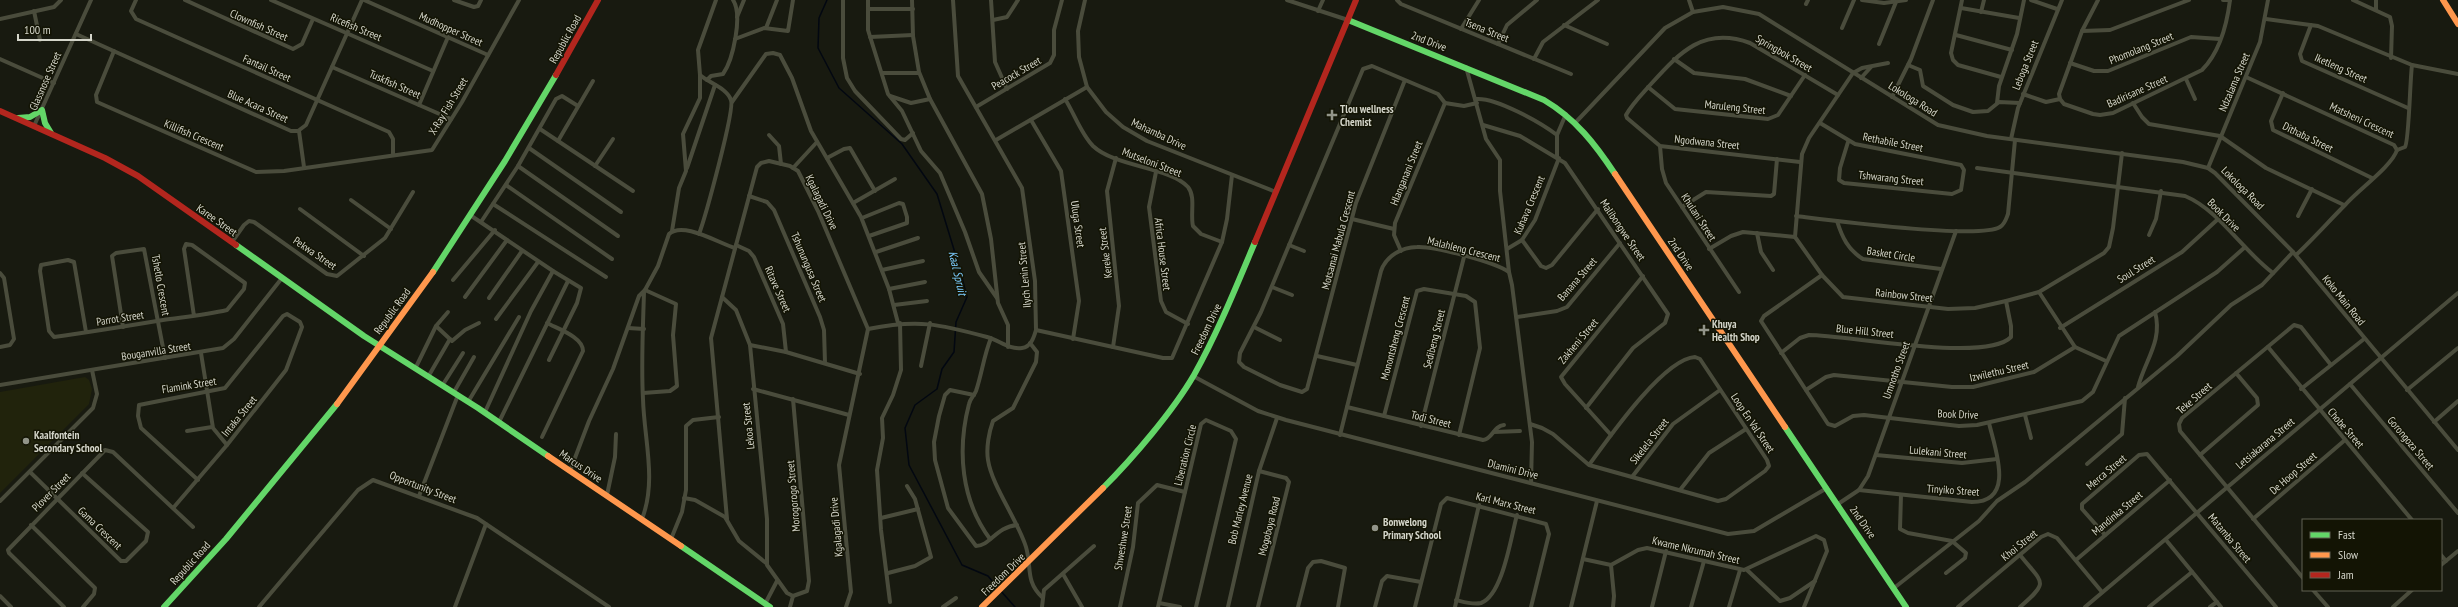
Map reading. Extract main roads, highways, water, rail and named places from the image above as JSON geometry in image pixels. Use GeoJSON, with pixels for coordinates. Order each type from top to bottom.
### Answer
{"type":"FeatureCollection","features":[{"type":"Feature","properties":{"kind":"waterway","name":"Kaal Spruit"},"geometry":{"type":"LineString","coordinates":[[827,0],[819,18],[818,48],[839,88],[902,144],[937,194],[959,266],[967,297],[956,322],[954,352],[942,369],[937,389],[915,405],[905,428],[909,465],[962,565],[988,576],[998,588]]}},
{"type":"Feature","properties":{"kind":"waterway","name":"Kaal Spruit"},"geometry":{"type":"LineString","coordinates":[[1000,590],[1015,607]]}},
{"type":"Feature","properties":{"kind":"place","name":"Tlou wellness Chemist"},"geometry":{"type":"Point","coordinates":[1332,115]}},
{"type":"Feature","properties":{"kind":"place","name":"Khuya Health Shop"},"geometry":{"type":"Point","coordinates":[1704,330]}},
{"type":"Feature","properties":{"kind":"place","name":"Kaalfontein Secondary School"},"geometry":{"type":"Point","coordinates":[26,441]}},
{"type":"Feature","properties":{"kind":"place","name":"Bonwelong Primary School"},"geometry":{"type":"Point","coordinates":[1375,528]}}]}
